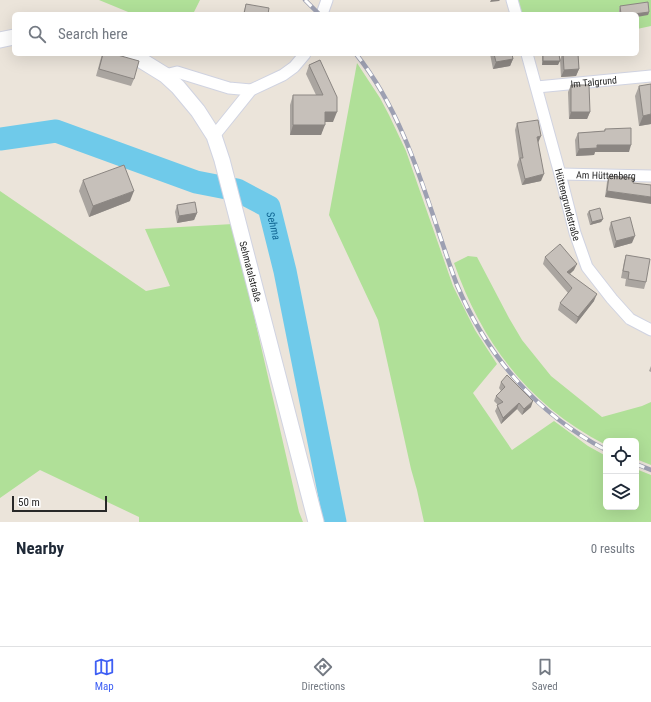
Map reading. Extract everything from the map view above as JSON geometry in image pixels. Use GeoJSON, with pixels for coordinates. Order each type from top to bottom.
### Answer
{"type":"FeatureCollection","features":[{"type":"Feature","properties":{"kind":"main road"},"geometry":{"type":"LineString","coordinates":[[0,40],[12,37]]}},
{"type":"Feature","properties":{"kind":"main road","name":"Sehmatalstraße"},"geometry":{"type":"LineString","coordinates":[[134,56],[165,75],[178,87],[198,111],[214,136],[227,177],[316,522]]}},
{"type":"Feature","properties":{"kind":"street"},"geometry":{"type":"LineString","coordinates":[[323,12],[327,0]]}},
{"type":"Feature","properties":{"kind":"street"},"geometry":{"type":"LineString","coordinates":[[512,0],[515,12]]}},
{"type":"Feature","properties":{"kind":"street"},"geometry":{"type":"LineString","coordinates":[[214,136],[252,90],[283,75],[294,67],[302,56]]}},
{"type":"Feature","properties":{"kind":"street","name":"Hüttengrundstraße"},"geometry":{"type":"LineString","coordinates":[[528,56],[575,233],[587,267],[630,319],[651,330]]}},
{"type":"Feature","properties":{"kind":"street"},"geometry":{"type":"LineString","coordinates":[[165,75],[177,72],[229,88],[252,90]]}},
{"type":"Feature","properties":{"kind":"street","name":"Im Talgrund"},"geometry":{"type":"LineString","coordinates":[[537,87],[651,76]]}},
{"type":"Feature","properties":{"kind":"street","name":"Am Hüttenberg"},"geometry":{"type":"LineString","coordinates":[[560,174],[651,176]]}},
{"type":"Feature","properties":{"kind":"green space"},"geometry":{"type":"Polygon","coordinates":[[[99,0],[200,0],[194,12],[128,12],[99,0]]]}},
{"type":"Feature","properties":{"kind":"green space"},"geometry":{"type":"Polygon","coordinates":[[[518,0],[651,0],[651,26],[639,29],[639,12],[521,12],[518,0]]]}},
{"type":"Feature","properties":{"kind":"green space"},"geometry":{"type":"Polygon","coordinates":[[[357,63],[380,98],[406,151],[453,286],[475,330],[497,364],[473,393],[512,450],[554,421],[588,446],[603,454],[603,510],[639,510],[639,470],[651,475],[651,522],[424,522],[378,320],[329,215],[357,63]]]}},
{"type":"Feature","properties":{"kind":"green space"},"geometry":{"type":"Polygon","coordinates":[[[0,191],[146,291],[170,286],[145,229],[233,224],[299,512],[303,522],[139,522],[139,517],[40,470],[0,498],[0,191]]]}},
{"type":"Feature","properties":{"kind":"green space"},"geometry":{"type":"Polygon","coordinates":[[[468,256],[477,257],[522,340],[551,376],[602,417],[651,402],[651,465],[639,460],[639,438],[603,438],[603,443],[579,429],[554,411],[531,391],[494,345],[465,292],[454,263],[468,256]]]}},
{"type":"Feature","properties":{"kind":"building"},"geometry":{"type":"Polygon","coordinates":[[[648,2],[649,12],[639,13],[639,12],[621,12],[620,6],[648,2]]]}},
{"type":"Feature","properties":{"kind":"building"},"geometry":{"type":"Polygon","coordinates":[[[246,4],[269,8],[268,12],[244,12],[246,4]]]}},
{"type":"Feature","properties":{"kind":"building"},"geometry":{"type":"Polygon","coordinates":[[[102,56],[121,56],[139,61],[134,79],[99,69],[102,56]]]}},
{"type":"Feature","properties":{"kind":"building"},"geometry":{"type":"Polygon","coordinates":[[[494,56],[512,56],[513,59],[496,62],[494,56]]]}},
{"type":"Feature","properties":{"kind":"building"},"geometry":{"type":"Polygon","coordinates":[[[543,56],[559,56],[560,61],[543,61],[543,56]]]}},
{"type":"Feature","properties":{"kind":"building"},"geometry":{"type":"Polygon","coordinates":[[[563,56],[578,56],[579,69],[564,70],[563,56]]]}},
{"type":"Feature","properties":{"kind":"building"},"geometry":{"type":"Polygon","coordinates":[[[320,60],[337,97],[337,112],[325,112],[325,125],[293,125],[293,95],[323,95],[309,65],[320,60]]]}},
{"type":"Feature","properties":{"kind":"building"},"geometry":{"type":"Polygon","coordinates":[[[651,84],[651,114],[643,116],[639,86],[651,84]]]}},
{"type":"Feature","properties":{"kind":"building"},"geometry":{"type":"Polygon","coordinates":[[[571,85],[589,85],[590,112],[571,112],[571,85]]]}},
{"type":"Feature","properties":{"kind":"building"},"geometry":{"type":"Polygon","coordinates":[[[538,120],[541,136],[537,137],[544,174],[525,179],[520,158],[523,158],[517,123],[538,120]]]}},
{"type":"Feature","properties":{"kind":"building"},"geometry":{"type":"Polygon","coordinates":[[[631,128],[631,145],[597,145],[597,148],[579,149],[578,133],[605,131],[605,129],[631,128]]]}},
{"type":"Feature","properties":{"kind":"building"},"geometry":{"type":"Polygon","coordinates":[[[124,165],[134,191],[93,206],[83,180],[124,165]]]}},
{"type":"Feature","properties":{"kind":"building"},"geometry":{"type":"Polygon","coordinates":[[[609,176],[634,178],[633,183],[651,185],[651,197],[607,191],[609,176]]]}},
{"type":"Feature","properties":{"kind":"building"},"geometry":{"type":"Polygon","coordinates":[[[195,202],[197,213],[179,216],[177,205],[195,202]]]}},
{"type":"Feature","properties":{"kind":"building"},"geometry":{"type":"Polygon","coordinates":[[[600,208],[603,219],[592,222],[589,211],[600,208]]]}},
{"type":"Feature","properties":{"kind":"building"},"geometry":{"type":"Polygon","coordinates":[[[630,217],[635,236],[616,241],[611,222],[630,217]]]}},
{"type":"Feature","properties":{"kind":"building"},"geometry":{"type":"Polygon","coordinates":[[[560,244],[577,264],[567,272],[597,294],[578,317],[560,303],[572,288],[545,257],[560,244]]]}},
{"type":"Feature","properties":{"kind":"building"},"geometry":{"type":"Polygon","coordinates":[[[626,255],[650,259],[646,282],[628,279],[629,272],[623,271],[626,255]]]}},
{"type":"Feature","properties":{"kind":"building"},"geometry":{"type":"Polygon","coordinates":[[[507,375],[533,401],[524,409],[519,403],[503,418],[497,405],[503,402],[496,396],[505,387],[501,382],[507,375]]]}},
{"type":"Feature","properties":{"kind":"waterway","name":"Sehma"},"geometry":{"type":"LineString","coordinates":[[0,139],[56,131],[196,182],[237,190],[269,207],[285,271],[335,522]]}},
{"type":"Feature","properties":{"kind":"railway"},"geometry":{"type":"LineString","coordinates":[[305,0],[317,12]]}},
{"type":"Feature","properties":{"kind":"railway"},"geometry":{"type":"LineString","coordinates":[[357,56],[390,107],[404,136],[416,165],[457,285],[483,336],[499,359],[536,401],[558,419],[603,448]]}},
{"type":"Feature","properties":{"kind":"railway"},"geometry":{"type":"LineString","coordinates":[[639,465],[651,470]]}}]}
